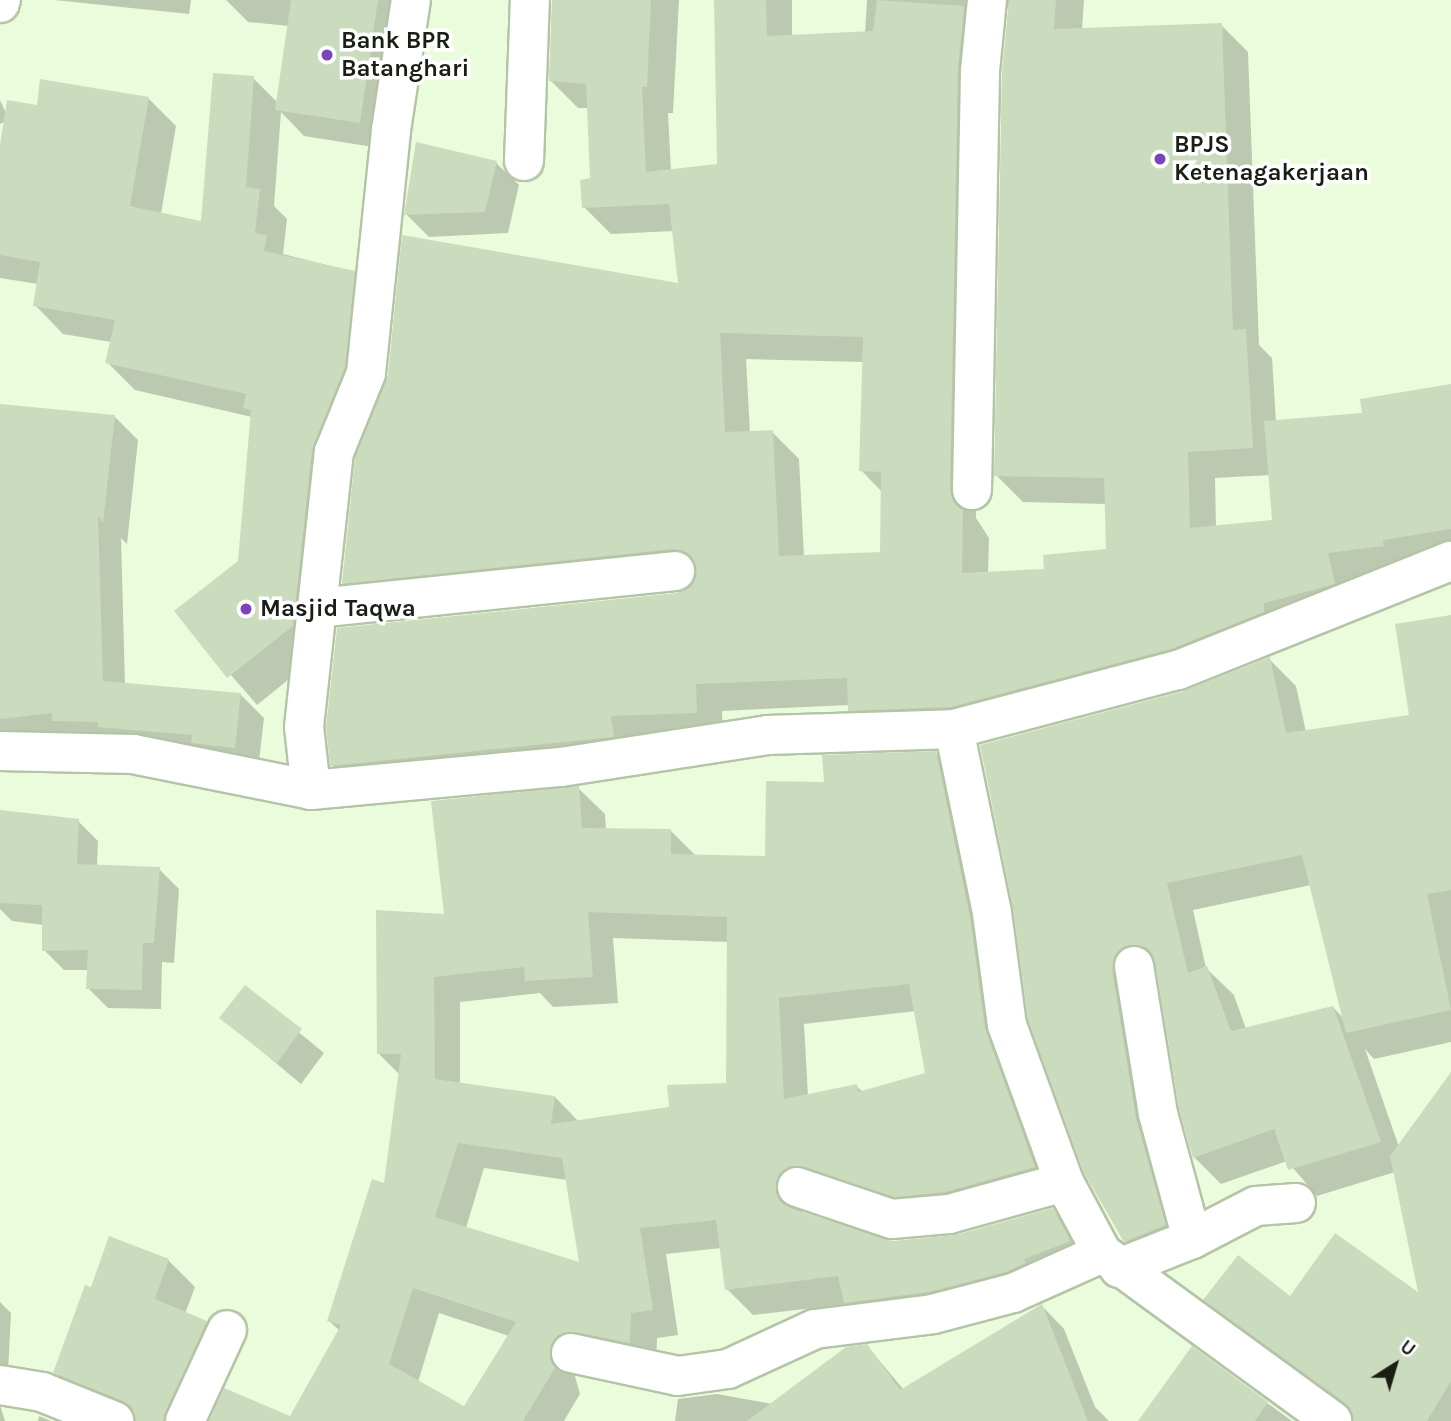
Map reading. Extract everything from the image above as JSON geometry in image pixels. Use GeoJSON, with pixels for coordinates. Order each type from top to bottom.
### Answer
{"type":"FeatureCollection","features":[{"type":"Feature","properties":{"kind":"street"},"geometry":{"type":"LineString","coordinates":[[311,790],[304,727],[334,452],[366,373],[391,130],[411,0]]}},
{"type":"Feature","properties":{"kind":"street"},"geometry":{"type":"LineString","coordinates":[[524,161],[530,0]]}},
{"type":"Feature","properties":{"kind":"street"},"geometry":{"type":"LineString","coordinates":[[972,490],[980,71],[987,0]]}},
{"type":"Feature","properties":{"kind":"street"},"geometry":{"type":"LineString","coordinates":[[0,751],[132,754],[311,790],[561,767],[766,735],[954,729],[1178,670],[1451,561]]}},
{"type":"Feature","properties":{"kind":"street"},"geometry":{"type":"LineString","coordinates":[[318,608],[675,571]]}},
{"type":"Feature","properties":{"kind":"street"},"geometry":{"type":"LineString","coordinates":[[954,729],[992,913],[1007,1025],[1063,1182],[1111,1260],[1332,1421]]}},
{"type":"Feature","properties":{"kind":"street"},"geometry":{"type":"LineString","coordinates":[[1135,967],[1158,1114],[1192,1239]]}},
{"type":"Feature","properties":{"kind":"street"},"geometry":{"type":"LineString","coordinates":[[797,1187],[891,1219],[949,1214],[1063,1182]]}},
{"type":"Feature","properties":{"kind":"street"},"geometry":{"type":"LineString","coordinates":[[571,1353],[678,1376],[728,1369],[815,1329],[933,1314],[1013,1293],[1111,1260],[1192,1239],[1256,1206],[1296,1203]]}},
{"type":"Feature","properties":{"kind":"street"},"geometry":{"type":"LineString","coordinates":[[184,1421],[227,1330]]}},
{"type":"Feature","properties":{"kind":"street"},"geometry":{"type":"LineString","coordinates":[[0,1385],[42,1392],[114,1421]]}},
{"type":"Feature","properties":{"kind":"building","name":"Bank BPR Batanghari"},"geometry":{"type":"Polygon","coordinates":[[[291,0],[378,0],[360,123],[275,110],[291,0]]]}},
{"type":"Feature","properties":{"kind":"building"},"geometry":{"type":"Polygon","coordinates":[[[552,0],[651,0],[647,87],[642,87],[646,172],[717,164],[714,0],[766,0],[767,36],[873,31],[877,0],[964,6],[958,70],[950,490],[963,509],[962,573],[1044,569],[1043,555],[1106,549],[1104,478],[994,476],[1002,72],[1009,0],[1056,0],[1054,29],[1222,23],[1233,330],[1246,329],[1253,448],[1188,452],[1190,528],[1272,520],[1264,421],[1362,413],[1360,399],[1451,384],[1451,529],[1383,540],[1384,546],[1328,553],[1335,584],[1264,603],[1264,612],[1171,649],[951,707],[848,711],[847,678],[696,684],[697,713],[611,716],[614,737],[330,766],[326,727],[337,628],[677,593],[695,579],[692,558],[673,549],[342,584],[355,457],[388,375],[402,235],[678,283],[669,204],[582,208],[580,180],[590,178],[586,84],[549,81],[552,0]],[[720,333],[725,432],[773,430],[779,556],[880,552],[881,472],[859,471],[863,337],[720,333]]]}},
{"type":"Feature","properties":{"kind":"building"},"geometry":{"type":"Polygon","coordinates":[[[213,73],[254,76],[246,187],[260,189],[255,233],[267,235],[264,251],[355,271],[345,368],[312,450],[293,626],[227,678],[174,611],[238,561],[251,410],[243,408],[246,394],[105,363],[115,320],[33,306],[40,262],[0,255],[0,145],[7,100],[37,105],[40,79],[149,97],[130,206],[201,221],[213,73]]]}},
{"type":"Feature","properties":{"kind":"building"},"geometry":{"type":"Polygon","coordinates":[[[416,142],[497,161],[485,212],[404,215],[416,142]]]}},
{"type":"Feature","properties":{"kind":"building"},"geometry":{"type":"Polygon","coordinates":[[[0,404],[115,415],[103,523],[98,516],[103,681],[241,693],[235,748],[191,743],[192,735],[98,727],[98,722],[52,721],[52,713],[0,719],[0,404]]]}},
{"type":"Feature","properties":{"kind":"building"},"geometry":{"type":"Polygon","coordinates":[[[1451,615],[1451,890],[1427,894],[1451,1010],[1346,1033],[1302,855],[1167,883],[1188,973],[1207,966],[1231,1031],[1333,1006],[1381,1142],[1288,1170],[1274,1129],[1193,1158],[1179,1109],[1155,962],[1142,946],[1130,945],[1114,958],[1112,970],[1136,1118],[1166,1225],[1124,1242],[1084,1173],[1028,1020],[1013,909],[980,745],[1184,691],[1270,657],[1286,733],[1409,715],[1395,624],[1451,615]]]}},
{"type":"Feature","properties":{"kind":"building"},"geometry":{"type":"Polygon","coordinates":[[[936,751],[970,917],[985,1028],[1035,1167],[945,1192],[895,1197],[793,1166],[777,1179],[776,1192],[790,1208],[893,1241],[955,1235],[1053,1208],[1071,1241],[1024,1259],[1026,1263],[1006,1272],[929,1292],[844,1303],[838,1276],[725,1290],[716,1220],[640,1228],[653,1310],[631,1313],[630,1343],[575,1332],[555,1338],[550,1349],[555,1368],[523,1421],[209,1421],[224,1388],[290,1416],[341,1325],[327,1321],[372,1179],[384,1183],[401,1054],[377,1054],[376,910],[444,914],[431,801],[579,786],[582,828],[671,829],[671,854],[765,856],[766,781],[824,782],[822,755],[936,751]],[[588,912],[593,977],[525,981],[524,967],[434,977],[435,1079],[555,1096],[551,1124],[669,1107],[667,1085],[726,1083],[727,917],[588,912]],[[909,984],[779,998],[784,1099],[857,1084],[858,1092],[925,1073],[909,984]],[[458,1143],[435,1217],[579,1262],[562,1158],[458,1143]],[[413,1288],[389,1364],[464,1406],[516,1322],[413,1288]]]}},
{"type":"Feature","properties":{"kind":"building"},"geometry":{"type":"Polygon","coordinates":[[[0,810],[79,819],[77,864],[160,867],[154,943],[143,943],[142,990],[86,989],[88,950],[42,951],[42,905],[0,903],[0,810]]]}},
{"type":"Feature","properties":{"kind":"building"},"geometry":{"type":"Polygon","coordinates":[[[245,985],[302,1029],[277,1063],[219,1018],[245,985]]]}},
{"type":"Feature","properties":{"kind":"building"},"geometry":{"type":"Polygon","coordinates":[[[1451,1072],[1451,1381],[1427,1421],[1353,1421],[1345,1403],[1203,1300],[1238,1255],[1290,1296],[1335,1233],[1418,1292],[1390,1156],[1451,1072]]]}},
{"type":"Feature","properties":{"kind":"building"},"geometry":{"type":"Polygon","coordinates":[[[109,1236],[169,1259],[155,1299],[207,1321],[163,1421],[135,1421],[132,1408],[123,1401],[53,1373],[85,1285],[91,1287],[109,1236]]]}},
{"type":"Feature","properties":{"kind":"building"},"geometry":{"type":"Polygon","coordinates":[[[1042,1304],[1088,1421],[747,1421],[846,1347],[867,1344],[900,1390],[1042,1304]]]}},
{"type":"Feature","properties":{"kind":"building"},"geometry":{"type":"Polygon","coordinates":[[[1192,1346],[1268,1402],[1255,1421],[1138,1421],[1192,1346]]]}},
{"type":"Feature","properties":{"kind":"place","name":"Bank BPR Batanghari"},"geometry":{"type":"Point","coordinates":[327,55]}},
{"type":"Feature","properties":{"kind":"place","name":"BPJS Ketenagakerjaan"},"geometry":{"type":"Point","coordinates":[1160,159]}},
{"type":"Feature","properties":{"kind":"place","name":"Masjid Taqwa"},"geometry":{"type":"Point","coordinates":[246,609]}}]}
